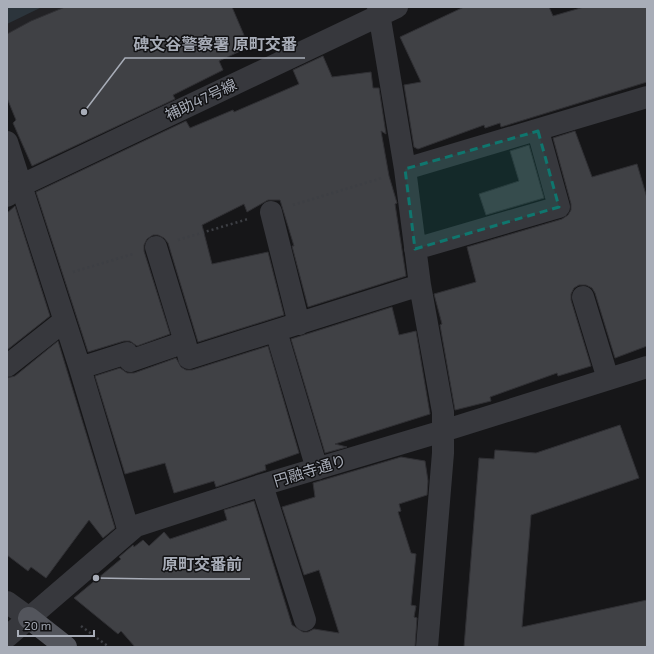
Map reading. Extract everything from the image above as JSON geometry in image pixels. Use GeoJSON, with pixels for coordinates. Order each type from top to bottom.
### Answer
{"type":"FeatureCollection","features":[{"type":"Feature","properties":{"kind":"main road"},"geometry":{"type":"LineString","coordinates":[[29,618],[66,647]]}},
{"type":"Feature","properties":{"kind":"street"},"geometry":{"type":"LineString","coordinates":[[385,10],[420,285],[443,412],[443,431],[427,647]]}},
{"type":"Feature","properties":{"kind":"street","name":"補助47号線"},"geometry":{"type":"LineString","coordinates":[[14,191],[385,10]]}},
{"type":"Feature","properties":{"kind":"street"},"geometry":{"type":"LineString","coordinates":[[405,169],[647,98]]}},
{"type":"Feature","properties":{"kind":"street"},"geometry":{"type":"LineString","coordinates":[[415,249],[559,207],[538,131]]}},
{"type":"Feature","properties":{"kind":"street"},"geometry":{"type":"LineString","coordinates":[[7,142],[14,191],[50,279],[80,368],[129,532]]}},
{"type":"Feature","properties":{"kind":"street"},"geometry":{"type":"LineString","coordinates":[[271,212],[299,324]]}},
{"type":"Feature","properties":{"kind":"street"},"geometry":{"type":"LineString","coordinates":[[156,247],[190,358],[420,285]]}},
{"type":"Feature","properties":{"kind":"street"},"geometry":{"type":"LineString","coordinates":[[583,297],[608,379]]}},
{"type":"Feature","properties":{"kind":"street"},"geometry":{"type":"LineString","coordinates":[[7,366],[64,321]]}},
{"type":"Feature","properties":{"kind":"street"},"geometry":{"type":"LineString","coordinates":[[276,331],[317,469]]}},
{"type":"Feature","properties":{"kind":"street"},"geometry":{"type":"LineString","coordinates":[[80,368],[127,353],[130,361],[185,342]]}},
{"type":"Feature","properties":{"kind":"street","name":"円融寺通り"},"geometry":{"type":"LineString","coordinates":[[7,637],[136,526],[262,485],[443,431],[647,367]]}},
{"type":"Feature","properties":{"kind":"street"},"geometry":{"type":"LineString","coordinates":[[262,485],[305,620]]}},
{"type":"Feature","properties":{"kind":"street"},"geometry":{"type":"LineString","coordinates":[[7,602],[29,618]]}},
{"type":"Feature","properties":{"kind":"path"},"geometry":{"type":"LineString","coordinates":[[50,279],[396,174],[405,169]]}},
{"type":"Feature","properties":{"kind":"highlighted area"},"geometry":{"type":"Polygon","coordinates":[[[538,131],[559,207],[415,249],[405,169],[538,131]]]}},
{"type":"Feature","properties":{"kind":"shaded area"},"geometry":{"type":"Polygon","coordinates":[[[7,7],[72,7],[7,37],[7,7]]]}},
{"type":"Feature","properties":{"kind":"shaded area"},"geometry":{"type":"Polygon","coordinates":[[[7,7],[42,7],[7,24],[7,7]]]}},
{"type":"Feature","properties":{"kind":"building"},"geometry":{"type":"Polygon","coordinates":[[[65,7],[232,7],[249,47],[219,61],[223,70],[173,95],[175,99],[32,166],[13,123],[16,120],[7,98],[7,34],[31,21],[65,7]]]}},
{"type":"Feature","properties":{"kind":"building"},"geometry":{"type":"Polygon","coordinates":[[[464,7],[549,7],[553,16],[584,7],[647,7],[647,82],[501,127],[500,123],[485,128],[484,125],[418,149],[414,147],[404,85],[421,82],[400,37],[464,7]]]}},
{"type":"Feature","properties":{"kind":"building"},"geometry":{"type":"Polygon","coordinates":[[[323,56],[332,77],[371,72],[373,88],[379,88],[386,134],[381,131],[389,176],[397,203],[395,204],[406,276],[308,307],[292,246],[294,246],[280,200],[268,200],[247,212],[244,204],[202,225],[212,264],[268,252],[284,315],[198,342],[168,243],[164,238],[158,235],[153,235],[147,239],[144,245],[144,251],[170,334],[137,346],[130,341],[124,341],[88,352],[36,192],[186,121],[190,128],[233,110],[234,112],[299,84],[293,70],[323,56]]]}},
{"type":"Feature","properties":{"kind":"building"},"geometry":{"type":"Polygon","coordinates":[[[575,131],[592,177],[637,164],[647,198],[647,346],[615,358],[595,293],[592,288],[586,285],[579,285],[574,288],[571,294],[571,300],[591,366],[558,376],[557,373],[490,397],[491,401],[455,410],[440,325],[442,324],[434,294],[476,282],[467,247],[562,219],[568,215],[571,210],[571,204],[553,138],[575,131]]]}},
{"type":"Feature","properties":{"kind":"building"},"geometry":{"type":"Polygon","coordinates":[[[529,145],[544,198],[486,215],[479,194],[519,181],[510,151],[529,145]]]}},
{"type":"Feature","properties":{"kind":"building"},"geometry":{"type":"Polygon","coordinates":[[[15,206],[50,316],[7,350],[7,213],[15,206]]]}},
{"type":"Feature","properties":{"kind":"building"},"geometry":{"type":"Polygon","coordinates":[[[392,307],[399,335],[416,331],[430,414],[335,444],[347,447],[325,453],[291,339],[392,307]]]}},
{"type":"Feature","properties":{"kind":"building"},"geometry":{"type":"Polygon","coordinates":[[[58,341],[115,528],[103,538],[89,520],[46,578],[31,567],[28,571],[7,555],[7,378],[15,376],[58,341]]]}},
{"type":"Feature","properties":{"kind":"building"},"geometry":{"type":"Polygon","coordinates":[[[268,346],[299,453],[265,465],[266,470],[216,487],[214,481],[174,493],[165,463],[125,474],[95,376],[120,368],[127,373],[134,373],[176,358],[181,367],[186,370],[192,370],[268,346]]]}},
{"type":"Feature","properties":{"kind":"building"},"geometry":{"type":"Polygon","coordinates":[[[620,425],[639,478],[531,515],[522,627],[647,600],[647,647],[464,647],[479,458],[494,459],[495,450],[536,453],[620,425]]]}},
{"type":"Feature","properties":{"kind":"building"},"geometry":{"type":"Polygon","coordinates":[[[401,457],[425,461],[428,481],[427,495],[399,504],[401,511],[398,512],[411,553],[416,554],[411,605],[416,606],[414,617],[417,618],[415,647],[135,647],[121,631],[118,634],[74,598],[121,559],[119,557],[133,545],[134,547],[143,540],[149,546],[164,532],[170,539],[227,520],[224,510],[254,501],[292,625],[303,632],[308,632],[314,629],[339,633],[319,570],[304,575],[282,507],[315,497],[313,483],[401,457]]]}},
{"type":"Feature","properties":{"kind":"place","name":"碑文谷警察署 原町交番"},"geometry":{"type":"Point","coordinates":[84,112]}},
{"type":"Feature","properties":{"kind":"place","name":"原町交番前"},"geometry":{"type":"Point","coordinates":[96,578]}}]}
